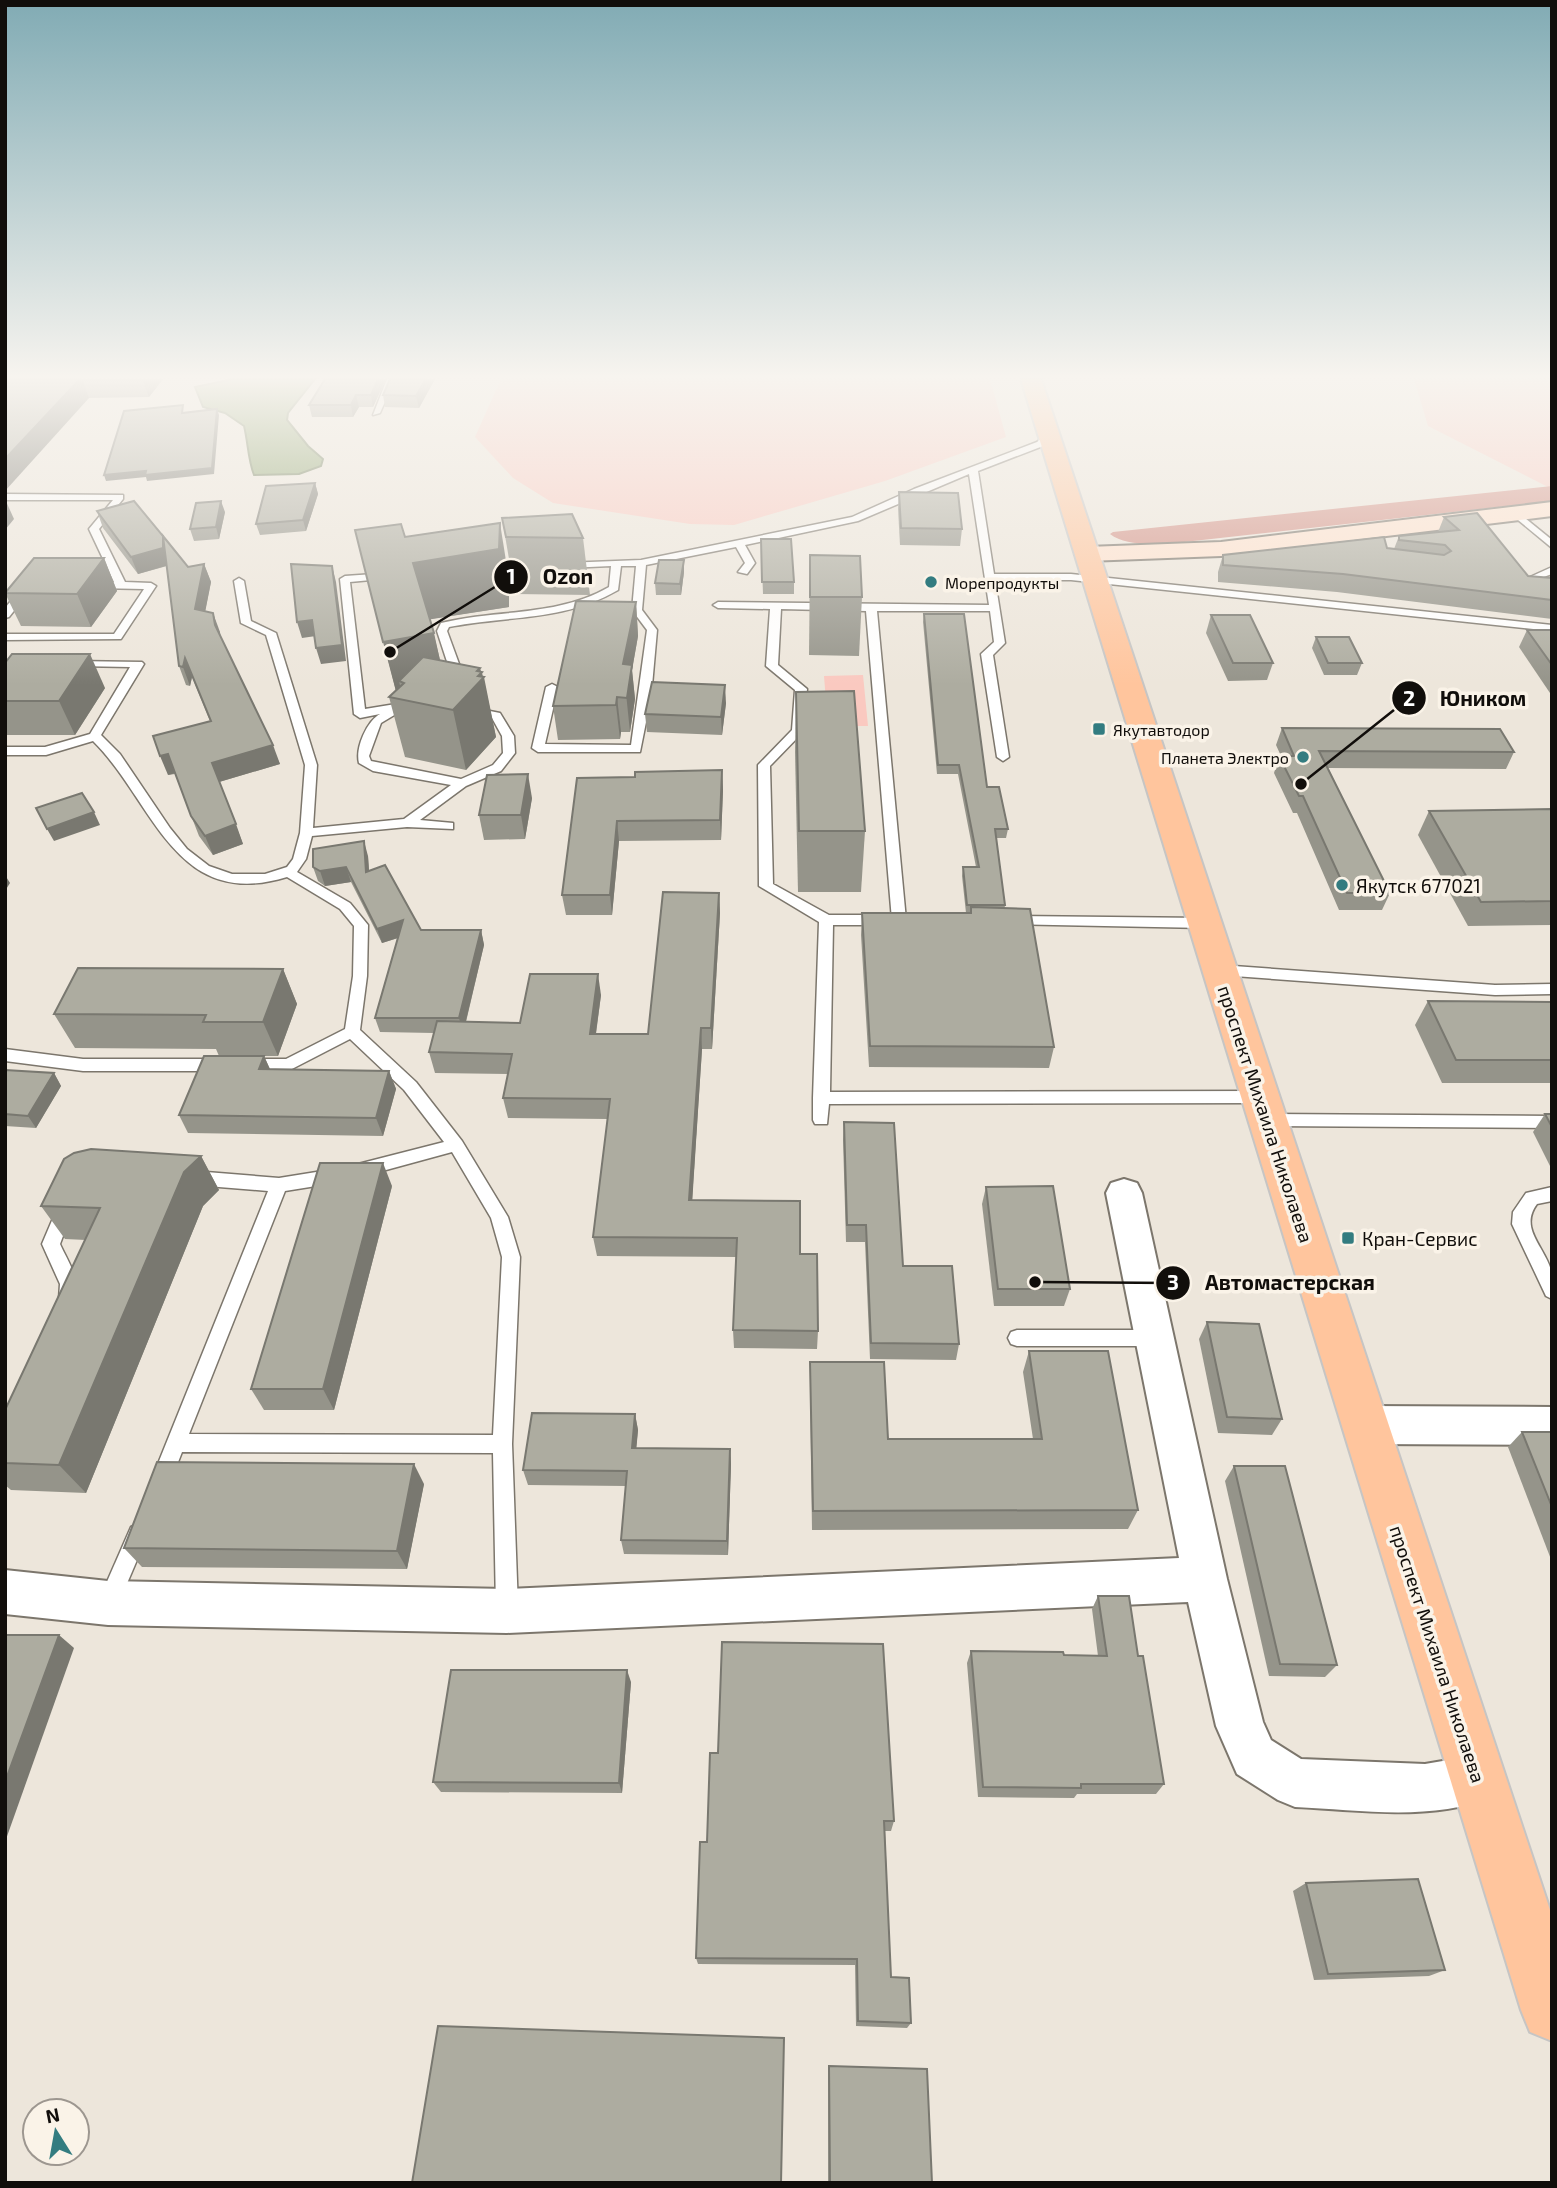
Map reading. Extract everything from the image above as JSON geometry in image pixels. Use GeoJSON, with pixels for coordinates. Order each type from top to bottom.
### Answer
{"type":"FeatureCollection","features":[{"type":"Feature","properties":{"kind":"main road","name":"проспект Михаила Николаева"},"geometry":{"type":"LineString","coordinates":[[1064,481],[1552,2010]]}},
{"type":"Feature","properties":{"kind":"street"},"geometry":{"type":"LineString","coordinates":[[1091,567],[1221,549],[1374,535],[1552,509]]}},
{"type":"Feature","properties":{"kind":"street"},"geometry":{"type":"LineString","coordinates":[[1124,1193],[1205,1580],[1240,1726],[1254,1757],[1295,1783],[1425,1788],[1478,1779]]}},
{"type":"Feature","properties":{"kind":"street"},"geometry":{"type":"LineString","coordinates":[[1365,1426],[1552,1426]]}},
{"type":"Feature","properties":{"kind":"street"},"geometry":{"type":"LineString","coordinates":[[5,1592],[108,1603],[507,1611],[1205,1580]]}},
{"type":"Feature","properties":{"kind":"lane"},"geometry":{"type":"LineString","coordinates":[[553,566],[641,563],[855,519],[944,481]]}},
{"type":"Feature","properties":{"kind":"lane"},"geometry":{"type":"LineString","coordinates":[[975,481],[1000,643],[987,654],[1003,757]]}},
{"type":"Feature","properties":{"kind":"lane"},"geometry":{"type":"LineString","coordinates":[[5,497],[120,497],[94,529],[121,585]]}},
{"type":"Feature","properties":{"kind":"lane"},"geometry":{"type":"LineString","coordinates":[[1515,513],[1552,545]]}},
{"type":"Feature","properties":{"kind":"lane"},"geometry":{"type":"LineString","coordinates":[[739,543],[750,563],[743,572]]}},
{"type":"Feature","properties":{"kind":"lane"},"geometry":{"type":"LineString","coordinates":[[454,697],[461,691],[460,682],[442,631],[444,625],[547,614],[598,599],[614,588],[617,563]]}},
{"type":"Feature","properties":{"kind":"lane"},"geometry":{"type":"LineString","coordinates":[[552,687],[538,747],[636,749],[652,630],[631,612],[641,563]]}},
{"type":"Feature","properties":{"kind":"lane"},"geometry":{"type":"LineString","coordinates":[[990,577],[1071,577],[1091,567],[1552,628]]}},
{"type":"Feature","properties":{"kind":"lane"},"geometry":{"type":"LineString","coordinates":[[1535,577],[1552,570]]}},
{"type":"Feature","properties":{"kind":"lane"},"geometry":{"type":"LineString","coordinates":[[399,575],[345,579],[360,714],[424,706],[388,713],[376,721],[363,756],[365,764],[462,783]]}},
{"type":"Feature","properties":{"kind":"lane"},"geometry":{"type":"LineString","coordinates":[[95,736],[111,748],[174,845],[198,866],[230,878],[255,879],[288,872],[300,862],[306,833],[311,765],[271,632],[246,623],[239,581]]}},
{"type":"Feature","properties":{"kind":"lane"},"geometry":{"type":"LineString","coordinates":[[5,615],[30,584]]}},
{"type":"Feature","properties":{"kind":"lane"},"geometry":{"type":"LineString","coordinates":[[60,663],[109,650],[151,586],[82,585]]}},
{"type":"Feature","properties":{"kind":"lane"},"geometry":{"type":"LineString","coordinates":[[718,605],[994,608]]}},
{"type":"Feature","properties":{"kind":"lane"},"geometry":{"type":"LineString","coordinates":[[776,606],[772,666],[801,690],[798,731],[764,765],[766,886],[826,920],[905,920],[871,608]]}},
{"type":"Feature","properties":{"kind":"lane"},"geometry":{"type":"LineString","coordinates":[[5,637],[109,650],[138,664],[95,736],[46,751],[5,751]]}},
{"type":"Feature","properties":{"kind":"lane"},"geometry":{"type":"LineString","coordinates":[[407,823],[462,783],[497,768],[509,753],[508,736],[496,715],[459,710]]}},
{"type":"Feature","properties":{"kind":"lane"},"geometry":{"type":"LineString","coordinates":[[306,833],[407,823],[448,825]]}},
{"type":"Feature","properties":{"kind":"lane"},"geometry":{"type":"LineString","coordinates":[[288,872],[345,905],[361,926],[360,976],[352,1032]]}},
{"type":"Feature","properties":{"kind":"lane"},"geometry":{"type":"LineString","coordinates":[[821,1120],[826,920]]}},
{"type":"Feature","properties":{"kind":"lane"},"geometry":{"type":"LineString","coordinates":[[991,921],[1205,923]]}},
{"type":"Feature","properties":{"kind":"lane"},"geometry":{"type":"LineString","coordinates":[[1220,970],[1495,990],[1552,989]]}},
{"type":"Feature","properties":{"kind":"lane"},"geometry":{"type":"LineString","coordinates":[[5,1055],[83,1065],[288,1065],[352,1032]]}},
{"type":"Feature","properties":{"kind":"lane"},"geometry":{"type":"LineString","coordinates":[[352,1032],[410,1086],[456,1145],[499,1217],[511,1257],[502,1444],[507,1611]]}},
{"type":"Feature","properties":{"kind":"lane"},"geometry":{"type":"LineString","coordinates":[[821,1098],[1264,1109],[1552,1122]]}},
{"type":"Feature","properties":{"kind":"lane"},"geometry":{"type":"LineString","coordinates":[[175,1176],[279,1185],[335,1176],[456,1145]]}},
{"type":"Feature","properties":{"kind":"lane"},"geometry":{"type":"LineString","coordinates":[[156,1492],[279,1185]]}},
{"type":"Feature","properties":{"kind":"lane"},"geometry":{"type":"LineString","coordinates":[[68,1320],[69,1284],[51,1244],[72,1194]]}},
{"type":"Feature","properties":{"kind":"lane"},"geometry":{"type":"LineString","coordinates":[[1552,1194],[1532,1198],[1521,1212],[1521,1224],[1552,1291]]}},
{"type":"Feature","properties":{"kind":"lane"},"geometry":{"type":"LineString","coordinates":[[1017,1338],[1153,1338]]}},
{"type":"Feature","properties":{"kind":"lane"},"geometry":{"type":"LineString","coordinates":[[177,1443],[502,1444]]}},
{"type":"Feature","properties":{"kind":"lane"},"geometry":{"type":"LineString","coordinates":[[108,1603],[145,1517]]}},
{"type":"Feature","properties":{"kind":"shaded area"},"geometry":{"type":"Polygon","coordinates":[[[518,481],[885,481],[734,525],[690,524],[553,503],[518,481]]]}},
{"type":"Feature","properties":{"kind":"shaded area"},"geometry":{"type":"Polygon","coordinates":[[[1536,481],[1552,481],[1552,486],[1548,487],[1536,481]]]}},
{"type":"Feature","properties":{"kind":"shaded area"},"geometry":{"type":"Polygon","coordinates":[[[1552,486],[1552,501],[1184,542],[1136,543],[1110,534],[1113,532],[1552,486]]]}},
{"type":"Feature","properties":{"kind":"shaded area"},"geometry":{"type":"Polygon","coordinates":[[[863,675],[868,726],[828,726],[824,676],[863,675]]]}},
{"type":"Feature","properties":{"kind":"building"},"geometry":{"type":"Polygon","coordinates":[[[315,483],[303,520],[256,524],[266,486],[315,483]]]}},
{"type":"Feature","properties":{"kind":"building"},"geometry":{"type":"Polygon","coordinates":[[[899,492],[958,493],[962,529],[901,528],[899,492]]]}},
{"type":"Feature","properties":{"kind":"building"},"geometry":{"type":"Polygon","coordinates":[[[134,501],[163,536],[163,548],[131,557],[97,511],[134,501]]]}},
{"type":"Feature","properties":{"kind":"building"},"geometry":{"type":"Polygon","coordinates":[[[221,501],[216,527],[190,529],[196,503],[221,501]]]}},
{"type":"Feature","properties":{"kind":"building"},"geometry":{"type":"Polygon","coordinates":[[[1477,513],[1528,576],[1552,578],[1552,600],[1343,574],[1223,565],[1223,555],[1384,537],[1387,548],[1444,555],[1451,551],[1445,545],[1399,540],[1399,536],[1459,530],[1444,517],[1477,513]]]}},
{"type":"Feature","properties":{"kind":"building"},"geometry":{"type":"Polygon","coordinates":[[[572,514],[583,538],[506,537],[502,518],[572,514]]]}},
{"type":"Feature","properties":{"kind":"building"},"geometry":{"type":"Polygon","coordinates":[[[500,523],[499,549],[413,563],[434,633],[383,642],[355,530],[401,524],[405,537],[500,523]]]}},
{"type":"Feature","properties":{"kind":"building"},"geometry":{"type":"Polygon","coordinates":[[[163,536],[188,567],[204,564],[195,609],[213,613],[215,625],[273,745],[212,763],[236,824],[205,836],[191,816],[168,754],[160,756],[153,736],[211,721],[185,658],[183,667],[179,666],[163,536]]]}},
{"type":"Feature","properties":{"kind":"building"},"geometry":{"type":"Polygon","coordinates":[[[761,539],[791,539],[794,582],[762,582],[761,539]]]}},
{"type":"Feature","properties":{"kind":"building"},"geometry":{"type":"Polygon","coordinates":[[[810,555],[860,556],[862,597],[810,597],[810,555]]]}},
{"type":"Feature","properties":{"kind":"building"},"geometry":{"type":"Polygon","coordinates":[[[34,558],[104,558],[77,594],[5,593],[34,558]]]}},
{"type":"Feature","properties":{"kind":"building"},"geometry":{"type":"Polygon","coordinates":[[[659,560],[684,560],[680,584],[655,583],[659,560]]]}},
{"type":"Feature","properties":{"kind":"building"},"geometry":{"type":"Polygon","coordinates":[[[291,564],[332,566],[342,645],[316,648],[312,620],[297,622],[291,564]]]}},
{"type":"Feature","properties":{"kind":"building"},"geometry":{"type":"Polygon","coordinates":[[[576,601],[636,602],[623,664],[632,665],[627,698],[617,697],[616,705],[553,706],[576,601]]]}},
{"type":"Feature","properties":{"kind":"building"},"geometry":{"type":"Polygon","coordinates":[[[924,614],[964,614],[987,787],[999,787],[1008,829],[995,829],[1005,905],[967,905],[963,867],[979,867],[959,765],[938,765],[924,614]]]}},
{"type":"Feature","properties":{"kind":"building"},"geometry":{"type":"Polygon","coordinates":[[[1211,615],[1250,615],[1273,663],[1233,663],[1211,615]]]}},
{"type":"Feature","properties":{"kind":"building"},"geometry":{"type":"Polygon","coordinates":[[[1527,630],[1552,630],[1552,665],[1527,630]]]}},
{"type":"Feature","properties":{"kind":"building"},"geometry":{"type":"Polygon","coordinates":[[[1316,637],[1349,637],[1362,663],[1328,663],[1316,637]]]}},
{"type":"Feature","properties":{"kind":"building"},"geometry":{"type":"Polygon","coordinates":[[[12,654],[90,654],[59,701],[5,701],[5,663],[12,654]]]}},
{"type":"Feature","properties":{"kind":"building"},"geometry":{"type":"Polygon","coordinates":[[[423,657],[480,668],[477,671],[482,672],[478,676],[484,677],[453,710],[389,697],[404,683],[399,681],[423,657]]]}},
{"type":"Feature","properties":{"kind":"building"},"geometry":{"type":"Polygon","coordinates":[[[652,682],[725,685],[721,717],[645,714],[652,682]]]}},
{"type":"Feature","properties":{"kind":"building"},"geometry":{"type":"Polygon","coordinates":[[[854,691],[865,831],[799,831],[796,692],[854,691]]]}},
{"type":"Feature","properties":{"kind":"building"},"geometry":{"type":"Polygon","coordinates":[[[1282,728],[1500,729],[1514,752],[1319,751],[1390,893],[1347,893],[1303,796],[1299,796],[1279,756],[1294,756],[1282,728]]]}},
{"type":"Feature","properties":{"kind":"building"},"geometry":{"type":"Polygon","coordinates":[[[722,770],[720,820],[617,821],[610,895],[562,895],[577,778],[635,777],[635,772],[722,770]]]}},
{"type":"Feature","properties":{"kind":"building"},"geometry":{"type":"Polygon","coordinates":[[[528,774],[521,815],[479,815],[487,775],[528,774]]]}},
{"type":"Feature","properties":{"kind":"building"},"geometry":{"type":"Polygon","coordinates":[[[82,793],[94,812],[47,829],[36,808],[82,793]]]}},
{"type":"Feature","properties":{"kind":"building"},"geometry":{"type":"Polygon","coordinates":[[[1552,809],[1552,901],[1481,902],[1429,811],[1552,809]]]}},
{"type":"Feature","properties":{"kind":"building"},"geometry":{"type":"Polygon","coordinates":[[[364,841],[366,872],[385,865],[421,930],[481,930],[459,1018],[375,1018],[403,920],[377,929],[346,867],[320,871],[313,867],[313,849],[364,841]]]}},
{"type":"Feature","properties":{"kind":"building"},"geometry":{"type":"Polygon","coordinates":[[[663,892],[719,893],[711,1028],[701,1028],[689,1200],[800,1201],[800,1254],[817,1254],[818,1331],[733,1330],[737,1238],[593,1237],[610,1099],[503,1098],[512,1054],[429,1052],[437,1021],[520,1023],[530,974],[598,974],[590,1034],[648,1034],[663,892]]]}},
{"type":"Feature","properties":{"kind":"building"},"geometry":{"type":"Polygon","coordinates":[[[971,907],[1030,909],[1054,1047],[870,1046],[862,913],[971,913],[971,907]]]}},
{"type":"Feature","properties":{"kind":"building"},"geometry":{"type":"Polygon","coordinates":[[[78,968],[283,969],[263,1022],[203,1022],[206,1015],[54,1014],[78,968]]]}},
{"type":"Feature","properties":{"kind":"building"},"geometry":{"type":"Polygon","coordinates":[[[1428,1001],[1552,1002],[1552,1060],[1456,1060],[1428,1001]]]}},
{"type":"Feature","properties":{"kind":"building"},"geometry":{"type":"Polygon","coordinates":[[[204,1056],[264,1056],[259,1069],[389,1071],[376,1118],[179,1115],[204,1056]]]}},
{"type":"Feature","properties":{"kind":"building"},"geometry":{"type":"Polygon","coordinates":[[[5,1070],[54,1073],[28,1116],[5,1114],[5,1070]]]}},
{"type":"Feature","properties":{"kind":"building"},"geometry":{"type":"Polygon","coordinates":[[[1545,1114],[1552,1114],[1552,1127],[1545,1114]]]}},
{"type":"Feature","properties":{"kind":"building"},"geometry":{"type":"Polygon","coordinates":[[[844,1122],[894,1123],[903,1266],[952,1266],[959,1344],[871,1343],[866,1225],[847,1225],[844,1122]]]}},
{"type":"Feature","properties":{"kind":"building"},"geometry":{"type":"Polygon","coordinates":[[[91,1149],[201,1156],[184,1172],[59,1465],[5,1463],[5,1410],[100,1208],[41,1206],[64,1159],[74,1153],[91,1149]]]}},
{"type":"Feature","properties":{"kind":"building"},"geometry":{"type":"Polygon","coordinates":[[[320,1163],[383,1163],[323,1389],[251,1389],[320,1163]]]}},
{"type":"Feature","properties":{"kind":"building"},"geometry":{"type":"Polygon","coordinates":[[[1053,1186],[1070,1289],[998,1289],[986,1187],[1053,1186]]]}},
{"type":"Feature","properties":{"kind":"building"},"geometry":{"type":"Polygon","coordinates":[[[1207,1322],[1259,1324],[1282,1419],[1227,1417],[1207,1322]]]}},
{"type":"Feature","properties":{"kind":"building"},"geometry":{"type":"Polygon","coordinates":[[[1029,1351],[1108,1351],[1138,1510],[813,1511],[810,1362],[884,1362],[888,1439],[1042,1439],[1029,1351]]]}},
{"type":"Feature","properties":{"kind":"building"},"geometry":{"type":"Polygon","coordinates":[[[532,1413],[635,1414],[632,1448],[730,1449],[727,1541],[621,1540],[627,1471],[523,1470],[532,1413]]]}},
{"type":"Feature","properties":{"kind":"building"},"geometry":{"type":"Polygon","coordinates":[[[1522,1432],[1552,1432],[1552,1507],[1522,1432]]]}},
{"type":"Feature","properties":{"kind":"building"},"geometry":{"type":"Polygon","coordinates":[[[157,1462],[414,1464],[397,1551],[124,1548],[157,1462]]]}},
{"type":"Feature","properties":{"kind":"building"},"geometry":{"type":"Polygon","coordinates":[[[1234,1466],[1285,1466],[1337,1665],[1280,1664],[1234,1466]]]}},
{"type":"Feature","properties":{"kind":"building"},"geometry":{"type":"Polygon","coordinates":[[[1098,1596],[1129,1596],[1138,1656],[1143,1656],[1164,1784],[1081,1784],[1081,1788],[983,1787],[971,1651],[1063,1652],[1064,1655],[1107,1656],[1098,1596]]]}},
{"type":"Feature","properties":{"kind":"building"},"geometry":{"type":"Polygon","coordinates":[[[5,1635],[59,1635],[5,1782],[5,1635]]]}},
{"type":"Feature","properties":{"kind":"building"},"geometry":{"type":"Polygon","coordinates":[[[722,1642],[883,1644],[894,1821],[884,1821],[891,1977],[909,1978],[911,2023],[858,2021],[857,1959],[696,1958],[700,1842],[707,1842],[710,1753],[718,1753],[722,1642]]]}},
{"type":"Feature","properties":{"kind":"building"},"geometry":{"type":"Polygon","coordinates":[[[451,1670],[627,1670],[619,1783],[433,1782],[451,1670]]]}},
{"type":"Feature","properties":{"kind":"building"},"geometry":{"type":"Polygon","coordinates":[[[1418,1879],[1445,1970],[1328,1974],[1306,1883],[1418,1879]]]}},
{"type":"Feature","properties":{"kind":"building"},"geometry":{"type":"Polygon","coordinates":[[[438,2026],[784,2038],[781,2183],[412,2183],[438,2026]]]}},
{"type":"Feature","properties":{"kind":"building"},"geometry":{"type":"Polygon","coordinates":[[[829,2066],[927,2069],[932,2183],[830,2182],[829,2066]]]}},
{"type":"Feature","properties":{"kind":"place","name":"Морепродукты"},"geometry":{"type":"Point","coordinates":[931,582]}},
{"type":"Feature","properties":{"kind":"place","name":"Ozon"},"geometry":{"type":"Point","coordinates":[390,652]}},
{"type":"Feature","properties":{"kind":"place","name":"Якутавтодор"},"geometry":{"type":"Point","coordinates":[1099,729]}},
{"type":"Feature","properties":{"kind":"place","name":"Планета Электро"},"geometry":{"type":"Point","coordinates":[1303,757]}},
{"type":"Feature","properties":{"kind":"place","name":"Юником"},"geometry":{"type":"Point","coordinates":[1301,784]}},
{"type":"Feature","properties":{"kind":"place","name":"Якутск 677021"},"geometry":{"type":"Point","coordinates":[1342,885]}},
{"type":"Feature","properties":{"kind":"place","name":"Кран-Сервис"},"geometry":{"type":"Point","coordinates":[1348,1238]}},
{"type":"Feature","properties":{"kind":"place","name":"Автомастерская"},"geometry":{"type":"Point","coordinates":[1035,1282]}}]}
